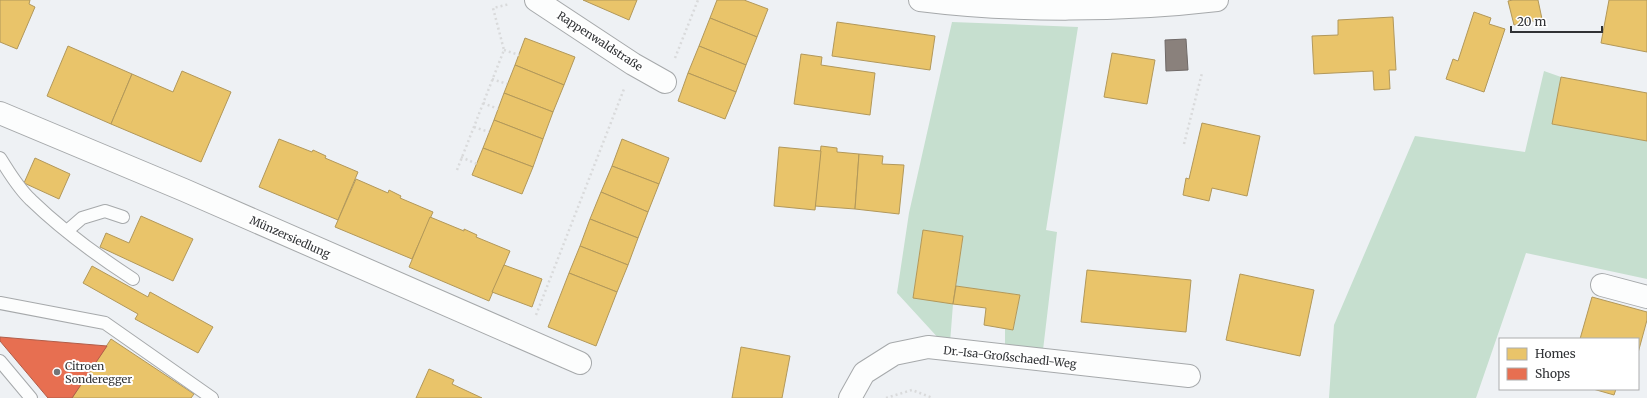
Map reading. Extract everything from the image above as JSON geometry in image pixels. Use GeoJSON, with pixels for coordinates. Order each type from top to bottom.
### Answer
{"type":"FeatureCollection","features":[{"type":"Feature","properties":{"kind":"street","name":"Rappenwaldstraße"},"geometry":{"type":"LineString","coordinates":[[536,0],[633,64],[665,82]]}},
{"type":"Feature","properties":{"kind":"street"},"geometry":{"type":"LineString","coordinates":[[920,0],[956,5],[1010,3],[1100,8],[1217,0]]}},
{"type":"Feature","properties":{"kind":"street","name":"Münzersiedlung"},"geometry":{"type":"LineString","coordinates":[[0,113],[184,190],[580,363]]}},
{"type":"Feature","properties":{"kind":"street"},"geometry":{"type":"LineString","coordinates":[[1602,285],[1647,297]]}},
{"type":"Feature","properties":{"kind":"street","name":"Dr.-Isa-Großschaedl-Weg"},"geometry":{"type":"LineString","coordinates":[[850,398],[864,373],[894,354],[928,348],[1189,376]]}},
{"type":"Feature","properties":{"kind":"lane"},"geometry":{"type":"LineString","coordinates":[[0,158],[30,200],[90,251],[132,278]]}},
{"type":"Feature","properties":{"kind":"lane"},"geometry":{"type":"LineString","coordinates":[[67,232],[82,218],[105,211],[123,217]]}},
{"type":"Feature","properties":{"kind":"lane"},"geometry":{"type":"LineString","coordinates":[[0,303],[105,323],[212,398]]}},
{"type":"Feature","properties":{"kind":"lane"},"geometry":{"type":"LineString","coordinates":[[0,361],[31,398]]}},
{"type":"Feature","properties":{"kind":"path"},"geometry":{"type":"LineString","coordinates":[[665,82],[698,0]]}},
{"type":"Feature","properties":{"kind":"path"},"geometry":{"type":"LineString","coordinates":[[457,170],[504,50],[493,8],[513,4]]}},
{"type":"Feature","properties":{"kind":"path"},"geometry":{"type":"LineString","coordinates":[[504,50],[519,55]]}},
{"type":"Feature","properties":{"kind":"path"},"geometry":{"type":"LineString","coordinates":[[526,340],[633,64]]}},
{"type":"Feature","properties":{"kind":"path"},"geometry":{"type":"LineString","coordinates":[[1184,144],[1202,73]]}},
{"type":"Feature","properties":{"kind":"path"},"geometry":{"type":"LineString","coordinates":[[492,78],[507,84]]}},
{"type":"Feature","properties":{"kind":"path"},"geometry":{"type":"LineString","coordinates":[[483,103],[498,108]]}},
{"type":"Feature","properties":{"kind":"path"},"geometry":{"type":"LineString","coordinates":[[474,127],[489,132]]}},
{"type":"Feature","properties":{"kind":"path"},"geometry":{"type":"LineString","coordinates":[[462,157],[477,164]]}},
{"type":"Feature","properties":{"kind":"path"},"geometry":{"type":"LineString","coordinates":[[886,398],[912,390],[933,398]]}},
{"type":"Feature","properties":{"kind":"green space"},"geometry":{"type":"Polygon","coordinates":[[[952,22],[1078,27],[1046,230],[1057,232],[1043,350],[1005,346],[1005,329],[1013,330],[1020,295],[956,286],[963,236],[923,230],[913,297],[953,304],[950,343],[941,341],[897,293],[909,213],[952,22]]]}},
{"type":"Feature","properties":{"kind":"green space"},"geometry":{"type":"Polygon","coordinates":[[[1544,71],[1561,77],[1552,124],[1647,141],[1647,279],[1526,253],[1476,398],[1329,398],[1334,325],[1415,136],[1525,152],[1544,71]]]}},
{"type":"Feature","properties":{"kind":"building: Homes"},"geometry":{"type":"Polygon","coordinates":[[[0,0],[30,0],[29,4],[35,7],[17,49],[0,42],[0,0]]]}},
{"type":"Feature","properties":{"kind":"building: Homes"},"geometry":{"type":"Polygon","coordinates":[[[583,0],[637,0],[629,20],[583,0]]]}},
{"type":"Feature","properties":{"kind":"building: Homes"},"geometry":{"type":"Polygon","coordinates":[[[717,0],[744,0],[768,9],[757,37],[710,18],[717,0]]]}},
{"type":"Feature","properties":{"kind":"building: Homes"},"geometry":{"type":"Polygon","coordinates":[[[1538,0],[1542,19],[1514,25],[1508,1],[1538,0]]]}},
{"type":"Feature","properties":{"kind":"building: Homes"},"geometry":{"type":"Polygon","coordinates":[[[1609,0],[1647,0],[1647,52],[1601,43],[1609,0]]]}},
{"type":"Feature","properties":{"kind":"building: Homes"},"geometry":{"type":"Polygon","coordinates":[[[1474,12],[1491,18],[1489,24],[1505,29],[1484,92],[1446,79],[1453,59],[1458,61],[1474,12]]]}},
{"type":"Feature","properties":{"kind":"building: Homes"},"geometry":{"type":"Polygon","coordinates":[[[1393,17],[1396,70],[1389,70],[1390,89],[1374,90],[1373,71],[1314,74],[1312,36],[1338,35],[1338,20],[1393,17]]]}},
{"type":"Feature","properties":{"kind":"building: Homes"},"geometry":{"type":"Polygon","coordinates":[[[710,18],[757,37],[746,65],[699,46],[710,18]]]}},
{"type":"Feature","properties":{"kind":"building: Homes"},"geometry":{"type":"Polygon","coordinates":[[[837,22],[935,36],[930,70],[832,56],[837,22]]]}},
{"type":"Feature","properties":{"kind":"building: Homes"},"geometry":{"type":"Polygon","coordinates":[[[525,38],[575,57],[564,85],[515,65],[525,38]]]}},
{"type":"Feature","properties":{"kind":"building: Homes"},"geometry":{"type":"Polygon","coordinates":[[[68,46],[132,74],[111,124],[47,96],[68,46]]]}},
{"type":"Feature","properties":{"kind":"building: Homes"},"geometry":{"type":"Polygon","coordinates":[[[699,46],[746,65],[736,92],[688,73],[699,46]]]}},
{"type":"Feature","properties":{"kind":"building: Homes"},"geometry":{"type":"Polygon","coordinates":[[[1112,53],[1155,60],[1147,104],[1104,97],[1112,53]]]}},
{"type":"Feature","properties":{"kind":"building: Homes"},"geometry":{"type":"Polygon","coordinates":[[[801,54],[822,57],[821,65],[875,73],[870,115],[794,104],[801,54]]]}},
{"type":"Feature","properties":{"kind":"building: Homes"},"geometry":{"type":"Polygon","coordinates":[[[515,65],[564,85],[553,112],[504,93],[515,65]]]}},
{"type":"Feature","properties":{"kind":"building: Homes"},"geometry":{"type":"Polygon","coordinates":[[[182,71],[231,92],[201,162],[111,124],[132,74],[173,92],[182,71]]]}},
{"type":"Feature","properties":{"kind":"building: Homes"},"geometry":{"type":"Polygon","coordinates":[[[688,73],[736,92],[725,119],[678,101],[688,73]]]}},
{"type":"Feature","properties":{"kind":"building: Homes"},"geometry":{"type":"Polygon","coordinates":[[[1561,77],[1647,93],[1647,141],[1552,124],[1561,77]]]}},
{"type":"Feature","properties":{"kind":"building: Homes"},"geometry":{"type":"Polygon","coordinates":[[[504,93],[553,112],[543,139],[494,120],[504,93]]]}},
{"type":"Feature","properties":{"kind":"building: Homes"},"geometry":{"type":"Polygon","coordinates":[[[494,120],[543,139],[533,167],[483,148],[494,120]]]}},
{"type":"Feature","properties":{"kind":"building: Homes"},"geometry":{"type":"Polygon","coordinates":[[[1202,123],[1260,136],[1247,196],[1212,188],[1209,201],[1183,195],[1186,178],[1189,179],[1202,123]]]}},
{"type":"Feature","properties":{"kind":"building: Homes"},"geometry":{"type":"Polygon","coordinates":[[[279,139],[312,152],[313,150],[326,156],[325,158],[358,172],[338,220],[259,187],[279,139]]]}},
{"type":"Feature","properties":{"kind":"building: Homes"},"geometry":{"type":"Polygon","coordinates":[[[622,139],[669,158],[659,184],[612,166],[622,139]]]}},
{"type":"Feature","properties":{"kind":"building: Homes"},"geometry":{"type":"Polygon","coordinates":[[[821,146],[837,148],[837,152],[859,154],[855,209],[815,206],[821,146]]]}},
{"type":"Feature","properties":{"kind":"building: Homes"},"geometry":{"type":"Polygon","coordinates":[[[779,147],[821,151],[815,210],[774,206],[779,147]]]}},
{"type":"Feature","properties":{"kind":"building: Homes"},"geometry":{"type":"Polygon","coordinates":[[[483,148],[533,167],[522,194],[472,175],[483,148]]]}},
{"type":"Feature","properties":{"kind":"building: Homes"},"geometry":{"type":"Polygon","coordinates":[[[859,154],[883,156],[882,164],[904,165],[899,214],[855,209],[859,154]]]}},
{"type":"Feature","properties":{"kind":"building: Homes"},"geometry":{"type":"Polygon","coordinates":[[[35,158],[70,174],[59,199],[24,183],[35,158]]]}},
{"type":"Feature","properties":{"kind":"building: Homes"},"geometry":{"type":"Polygon","coordinates":[[[612,166],[659,184],[648,212],[601,192],[612,166]]]}},
{"type":"Feature","properties":{"kind":"building: Homes"},"geometry":{"type":"Polygon","coordinates":[[[356,179],[388,193],[389,190],[401,196],[400,198],[433,212],[412,259],[335,227],[356,179]]]}},
{"type":"Feature","properties":{"kind":"building: Homes"},"geometry":{"type":"Polygon","coordinates":[[[601,192],[648,212],[638,238],[590,219],[601,192]]]}},
{"type":"Feature","properties":{"kind":"building: Homes"},"geometry":{"type":"Polygon","coordinates":[[[141,216],[193,239],[173,281],[100,247],[106,233],[129,243],[141,216]]]}},
{"type":"Feature","properties":{"kind":"building: Homes"},"geometry":{"type":"Polygon","coordinates":[[[430,217],[464,231],[464,229],[477,235],[476,237],[510,251],[489,301],[409,267],[430,217]]]}},
{"type":"Feature","properties":{"kind":"building: Homes"},"geometry":{"type":"Polygon","coordinates":[[[590,219],[638,238],[628,265],[580,246],[590,219]]]}},
{"type":"Feature","properties":{"kind":"building: Homes"},"geometry":{"type":"Polygon","coordinates":[[[923,230],[963,236],[953,304],[913,298],[923,230]]]}},
{"type":"Feature","properties":{"kind":"building: Homes"},"geometry":{"type":"Polygon","coordinates":[[[580,246],[628,265],[617,292],[569,273],[580,246]]]}},
{"type":"Feature","properties":{"kind":"building: Homes"},"geometry":{"type":"Polygon","coordinates":[[[504,265],[542,279],[532,307],[492,292],[504,265]]]}},
{"type":"Feature","properties":{"kind":"building: Homes"},"geometry":{"type":"Polygon","coordinates":[[[92,266],[148,297],[150,292],[213,327],[198,353],[135,319],[138,314],[83,283],[92,266]]]}},
{"type":"Feature","properties":{"kind":"building: Homes"},"geometry":{"type":"Polygon","coordinates":[[[1087,270],[1191,280],[1186,332],[1081,322],[1087,270]]]}},
{"type":"Feature","properties":{"kind":"building: Homes"},"geometry":{"type":"Polygon","coordinates":[[[569,273],[617,292],[596,346],[548,327],[569,273]]]}},
{"type":"Feature","properties":{"kind":"building: Homes"},"geometry":{"type":"Polygon","coordinates":[[[1240,274],[1314,290],[1300,356],[1226,340],[1240,274]]]}},
{"type":"Feature","properties":{"kind":"building: Homes"},"geometry":{"type":"Polygon","coordinates":[[[956,286],[1020,295],[1013,330],[984,325],[986,308],[953,304],[956,286]]]}},
{"type":"Feature","properties":{"kind":"building: Homes"},"geometry":{"type":"Polygon","coordinates":[[[1592,297],[1647,312],[1647,320],[1639,349],[1639,338],[1580,338],[1592,297]]]}},
{"type":"Feature","properties":{"kind":"building: Homes"},"geometry":{"type":"Polygon","coordinates":[[[111,339],[194,394],[191,398],[72,398],[111,339]]]}},
{"type":"Feature","properties":{"kind":"building: Homes"},"geometry":{"type":"Polygon","coordinates":[[[741,347],[790,356],[782,398],[732,398],[741,347]]]}},
{"type":"Feature","properties":{"kind":"building: Homes"},"geometry":{"type":"Polygon","coordinates":[[[429,369],[454,380],[452,384],[482,398],[416,398],[429,369]]]}},
{"type":"Feature","properties":{"kind":"building: Homes"},"geometry":{"type":"Polygon","coordinates":[[[1596,390],[1616,390],[1614,395],[1596,390]]]}},
{"type":"Feature","properties":{"kind":"building: Shops","name":"Citroen Sonderegger"},"geometry":{"type":"Polygon","coordinates":[[[0,337],[107,346],[72,398],[48,398],[0,341],[0,337]]]}},
{"type":"Feature","properties":{"kind":"building: Industry"},"geometry":{"type":"Polygon","coordinates":[[[1186,39],[1188,70],[1166,71],[1165,40],[1186,39]]]}},
{"type":"Feature","properties":{"kind":"place","name":"Citroen Sonderegger"},"geometry":{"type":"Point","coordinates":[57,372]}}]}
